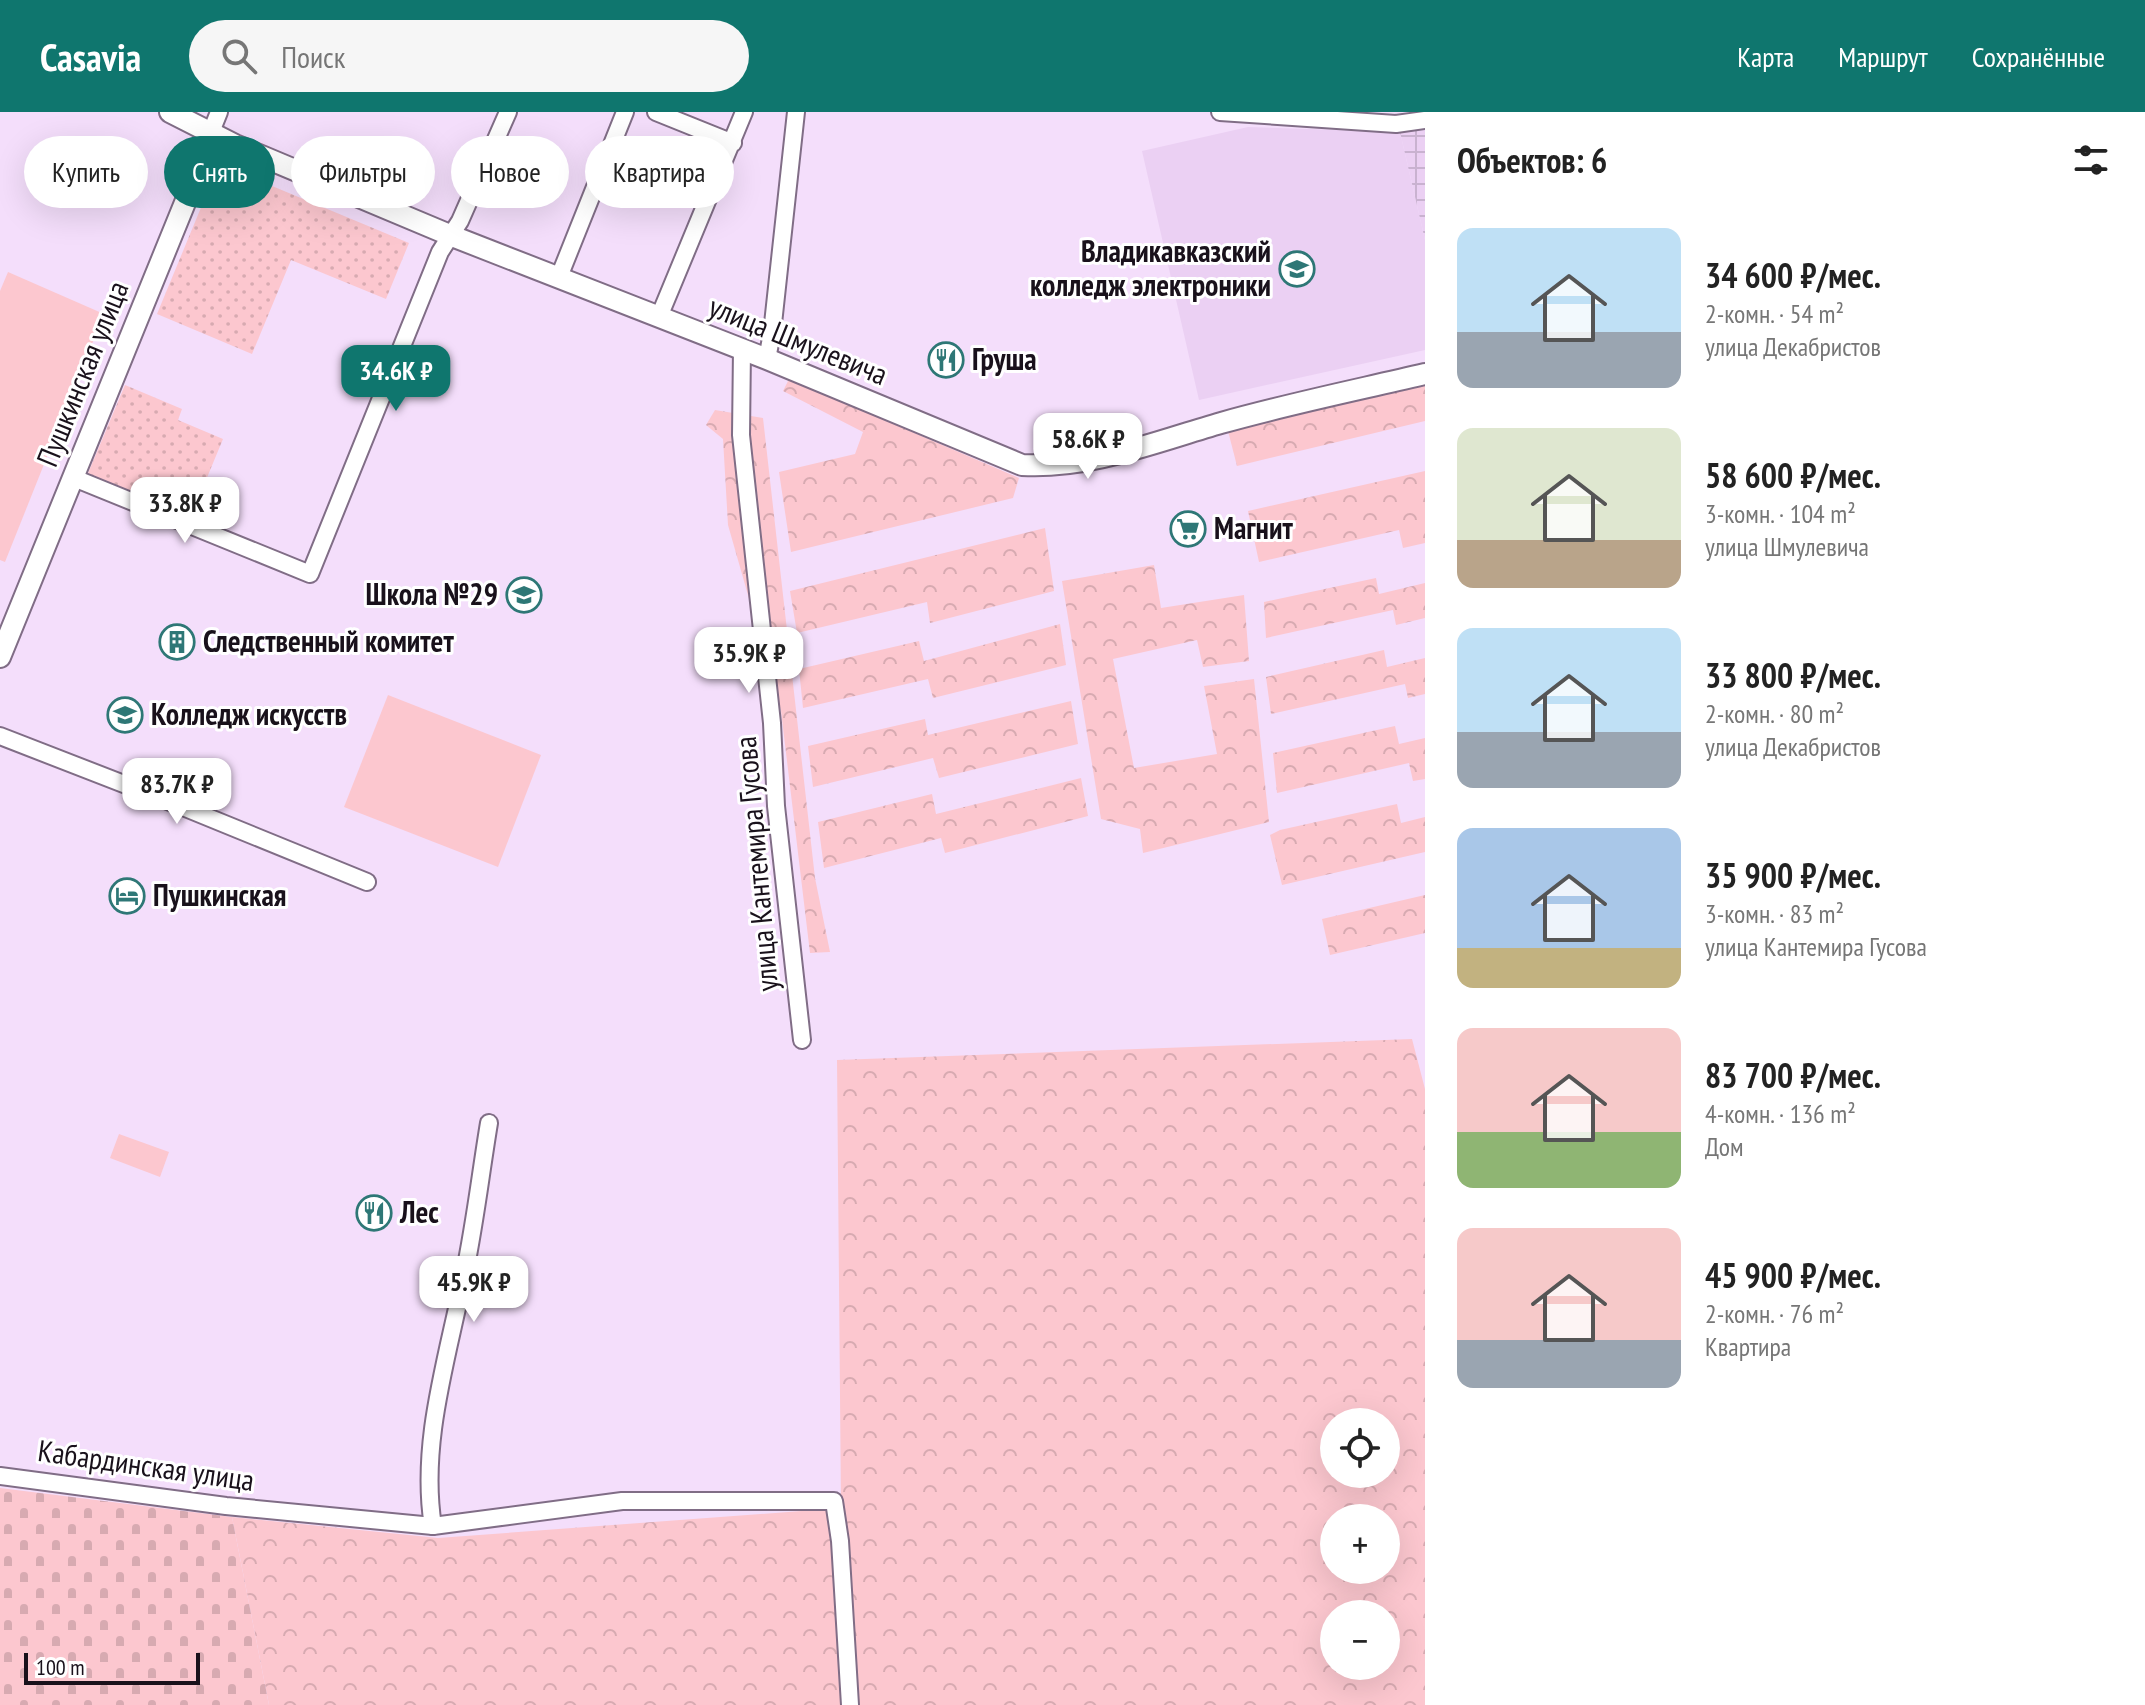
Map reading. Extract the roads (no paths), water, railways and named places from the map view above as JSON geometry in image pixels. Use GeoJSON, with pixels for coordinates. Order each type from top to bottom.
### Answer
{"type":"FeatureCollection","features":[{"type":"Feature","properties":{"kind":"main road","name":"улица Шмулевича"},"geometry":{"type":"LineString","coordinates":[[170,112],[235,145],[452,236],[767,359],[1022,465],[1040,466],[1107,455],[1223,422],[1425,374]]}},
{"type":"Feature","properties":{"kind":"main road","name":"Пушкинская улица"},"geometry":{"type":"LineString","coordinates":[[0,657],[204,156],[211,132]]}},
{"type":"Feature","properties":{"kind":"street","name":"Пушкинская улица"},"geometry":{"type":"LineString","coordinates":[[211,132],[219,112]]}},
{"type":"Feature","properties":{"kind":"street"},"geometry":{"type":"LineString","coordinates":[[74,478],[310,574],[440,252],[452,236],[508,112]]}},
{"type":"Feature","properties":{"kind":"street"},"geometry":{"type":"LineString","coordinates":[[559,277],[625,112]]}},
{"type":"Feature","properties":{"kind":"street"},"geometry":{"type":"LineString","coordinates":[[656,112],[716,136]]}},
{"type":"Feature","properties":{"kind":"street"},"geometry":{"type":"LineString","coordinates":[[734,140],[744,112]]}},
{"type":"Feature","properties":{"kind":"street"},"geometry":{"type":"LineString","coordinates":[[767,359],[796,112]]}},
{"type":"Feature","properties":{"kind":"street"},"geometry":{"type":"LineString","coordinates":[[1220,112],[1396,124],[1425,120]]}},
{"type":"Feature","properties":{"kind":"street"},"geometry":{"type":"LineString","coordinates":[[659,317],[705,208]]}},
{"type":"Feature","properties":{"kind":"street","name":"улица Кантемира Гусова"},"geometry":{"type":"LineString","coordinates":[[742,349],[741,435],[802,1040]]}},
{"type":"Feature","properties":{"kind":"street"},"geometry":{"type":"LineString","coordinates":[[0,736],[367,882]]}},
{"type":"Feature","properties":{"kind":"street"},"geometry":{"type":"LineString","coordinates":[[433,1526],[427,1493],[441,1383],[463,1283],[489,1123]]}},
{"type":"Feature","properties":{"kind":"street","name":"Кабардинская улица"},"geometry":{"type":"LineString","coordinates":[[0,1476],[284,1512],[433,1526],[622,1501],[834,1501],[840,1541],[850,1705]]}},
{"type":"Feature","properties":{"kind":"place","name":"Владикавказский колледж электроники"},"geometry":{"type":"Point","coordinates":[1297,269]}},
{"type":"Feature","properties":{"kind":"place","name":"Груша"},"geometry":{"type":"Point","coordinates":[946,360]}},
{"type":"Feature","properties":{"kind":"place","name":"Магнит"},"geometry":{"type":"Point","coordinates":[1188,529]}},
{"type":"Feature","properties":{"kind":"place","name":"Школа №29"},"geometry":{"type":"Point","coordinates":[524,595]}},
{"type":"Feature","properties":{"kind":"place","name":"Следственный комитет"},"geometry":{"type":"Point","coordinates":[177,642]}},
{"type":"Feature","properties":{"kind":"place","name":"Колледж искусств"},"geometry":{"type":"Point","coordinates":[125,715]}},
{"type":"Feature","properties":{"kind":"place","name":"Пушкинская"},"geometry":{"type":"Point","coordinates":[127,896]}},
{"type":"Feature","properties":{"kind":"place","name":"Лес"},"geometry":{"type":"Point","coordinates":[374,1213]}}]}
